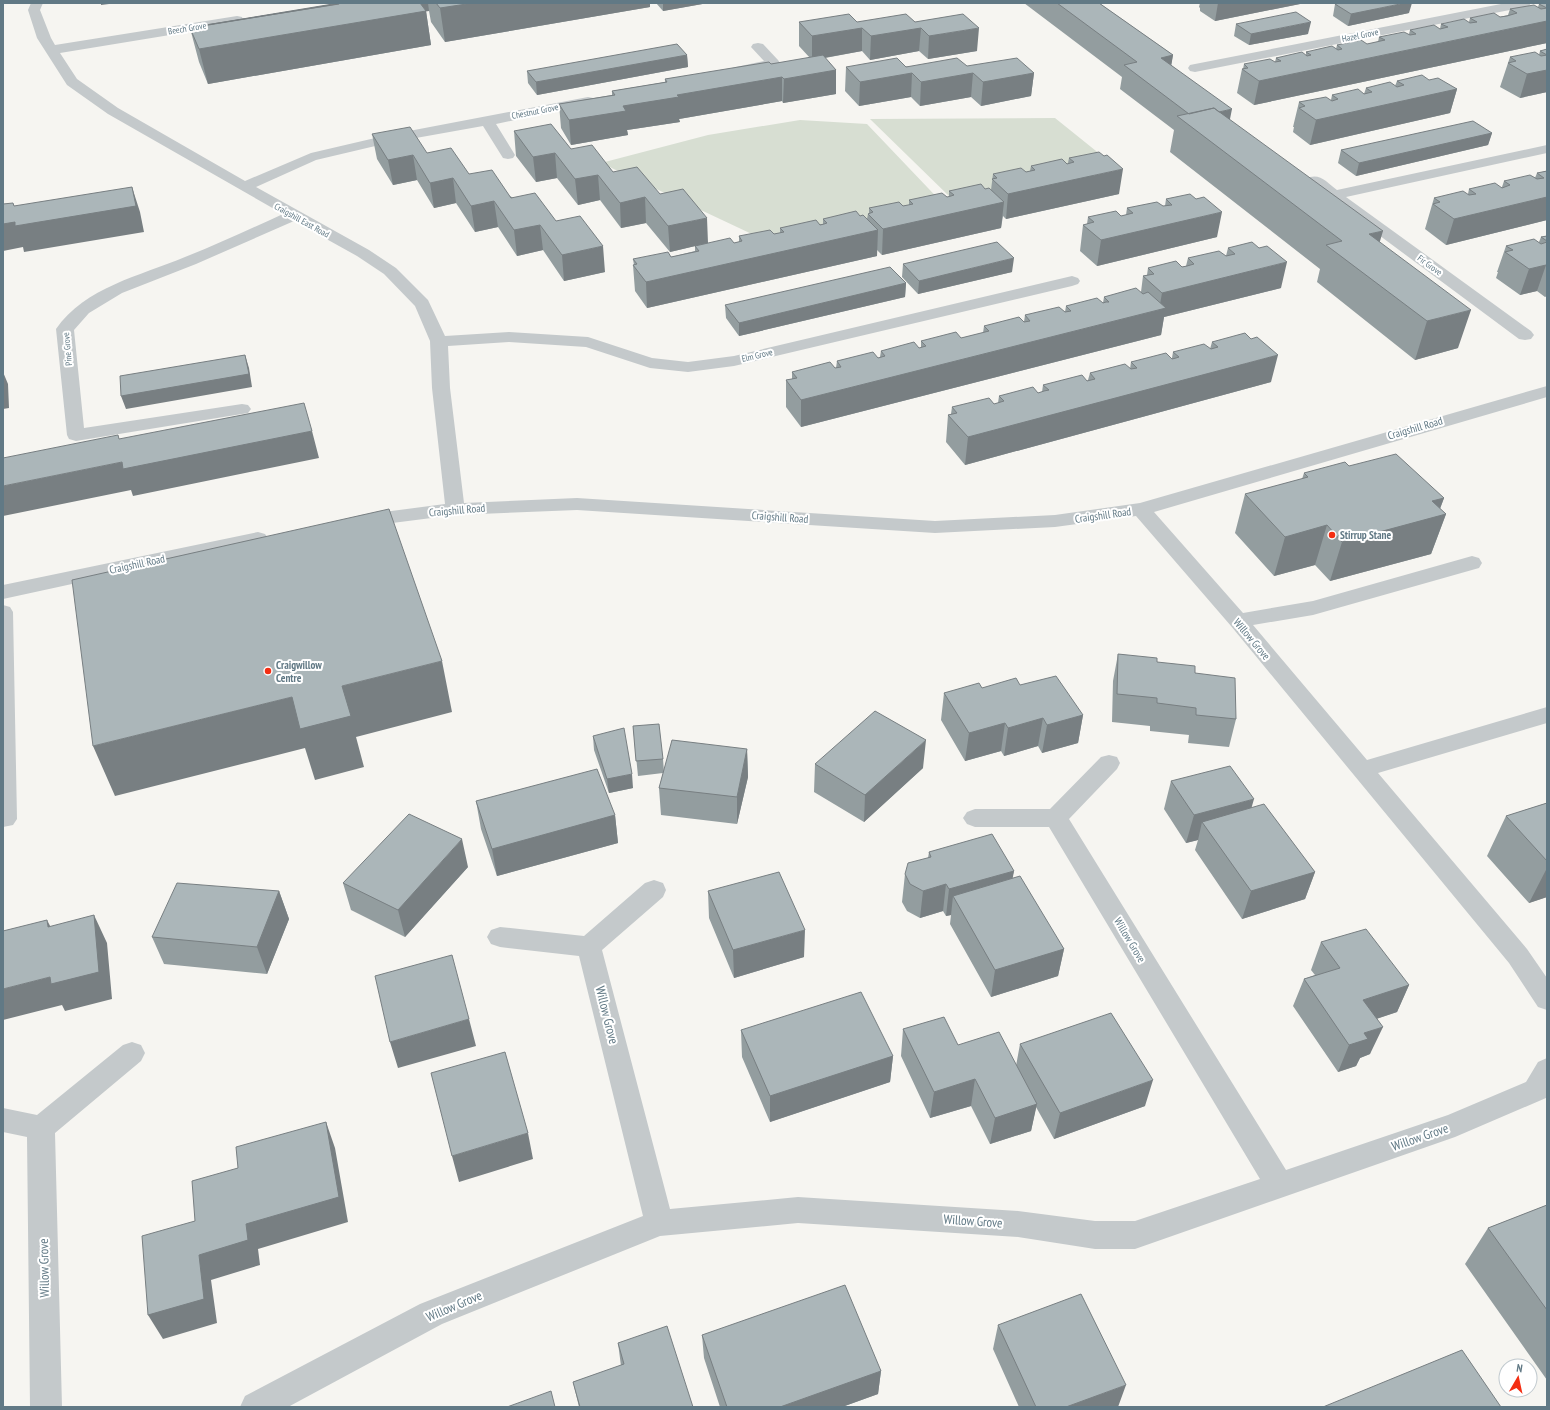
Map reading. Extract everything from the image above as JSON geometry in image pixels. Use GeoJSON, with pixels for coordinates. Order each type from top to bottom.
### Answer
{"type":"FeatureCollection","features":[{"type":"Feature","properties":{"kind":"street","name":"Craigshill East Road"},"geometry":{"type":"LineString","coordinates":[[37,3],[34,10],[44,38],[72,82],[113,111],[244,187],[363,253],[390,271],[422,304],[438,342],[441,388],[455,509]]}},
{"type":"Feature","properties":{"kind":"street","name":"Hazel Grove"},"geometry":{"type":"LineString","coordinates":[[1195,68],[1525,3]]}},
{"type":"Feature","properties":{"kind":"street","name":"Beech Grove"},"geometry":{"type":"LineString","coordinates":[[51,50],[252,18]]}},
{"type":"Feature","properties":{"kind":"street"},"geometry":{"type":"LineString","coordinates":[[727,72],[773,63],[758,47]]}},
{"type":"Feature","properties":{"kind":"street","name":"Chestnut Grove"},"geometry":{"type":"LineString","coordinates":[[244,187],[311,157],[388,139],[603,98]]}},
{"type":"Feature","properties":{"kind":"street"},"geometry":{"type":"LineString","coordinates":[[487,121],[508,155]]}},
{"type":"Feature","properties":{"kind":"street"},"geometry":{"type":"LineString","coordinates":[[1334,195],[1547,149]]}},
{"type":"Feature","properties":{"kind":"street","name":"Fir Grove"},"geometry":{"type":"LineString","coordinates":[[1315,180],[1525,335]]}},
{"type":"Feature","properties":{"kind":"street","name":"Pine Grove"},"geometry":{"type":"LineString","coordinates":[[242,409],[76,435],[65,329],[83,309],[116,290],[190,261],[294,215]]}},
{"type":"Feature","properties":{"kind":"street","name":"Elm Grove"},"geometry":{"type":"LineString","coordinates":[[438,342],[509,337],[588,342],[650,363],[688,367],[734,361],[1072,281]]}},
{"type":"Feature","properties":{"kind":"street","name":"Craigshill Road"},"geometry":{"type":"LineString","coordinates":[[344,524],[455,509],[577,504],[935,527],[1055,521],[1141,509],[1547,391]]}},
{"type":"Feature","properties":{"kind":"street","name":"Willow Grove"},"geometry":{"type":"LineString","coordinates":[[1141,509],[1238,621],[1518,956],[1547,1000]]}},
{"type":"Feature","properties":{"kind":"street","name":"Craigshill Road"},"geometry":{"type":"LineString","coordinates":[[3,592],[274,535]]}},
{"type":"Feature","properties":{"kind":"street"},"geometry":{"type":"LineString","coordinates":[[1238,621],[1313,608],[1472,562]]}},
{"type":"Feature","properties":{"kind":"street"},"geometry":{"type":"LineString","coordinates":[[3,612],[5,820]]}},
{"type":"Feature","properties":{"kind":"street"},"geometry":{"type":"LineString","coordinates":[[1361,770],[1547,716]]}},
{"type":"Feature","properties":{"kind":"street"},"geometry":{"type":"LineString","coordinates":[[975,818],[1056,818],[1109,763]]}},
{"type":"Feature","properties":{"kind":"street","name":"Willow Grove"},"geometry":{"type":"LineString","coordinates":[[1056,818],[1279,1185]]}},
{"type":"Feature","properties":{"kind":"street"},"geometry":{"type":"LineString","coordinates":[[500,937],[589,947],[654,890]]}},
{"type":"Feature","properties":{"kind":"street","name":"Willow Grove"},"geometry":{"type":"LineString","coordinates":[[589,947],[659,1223]]}},
{"type":"Feature","properties":{"kind":"street"},"geometry":{"type":"LineString","coordinates":[[3,1120],[41,1128],[132,1053]]}},
{"type":"Feature","properties":{"kind":"street","name":"Willow Grove"},"geometry":{"type":"LineString","coordinates":[[256,1407],[431,1314],[659,1223],[798,1210],[1018,1224],[1094,1235],[1135,1234],[1455,1125],[1536,1090],[1547,1070]]}},
{"type":"Feature","properties":{"kind":"street","name":"Willow Grove"},"geometry":{"type":"LineString","coordinates":[[41,1128],[46,1407]]}},
{"type":"Feature","properties":{"kind":"shaded area"},"geometry":{"type":"Polygon","coordinates":[[[1055,118],[1111,163],[951,198],[870,119],[1055,118]]]}},
{"type":"Feature","properties":{"kind":"shaded area"},"geometry":{"type":"Polygon","coordinates":[[[800,120],[867,124],[948,209],[775,245],[601,163],[708,135],[800,120]]]}},
{"type":"Feature","properties":{"kind":"building"},"geometry":{"type":"Polygon","coordinates":[[[339,3],[339,4],[206,25],[339,3]]]}},
{"type":"Feature","properties":{"kind":"building"},"geometry":{"type":"Polygon","coordinates":[[[343,3],[420,3],[426,11],[199,49],[190,28],[343,3]]]}},
{"type":"Feature","properties":{"kind":"building"},"geometry":{"type":"Polygon","coordinates":[[[436,3],[473,3],[440,8],[436,3]]]}},
{"type":"Feature","properties":{"kind":"building"},"geometry":{"type":"Polygon","coordinates":[[[1057,3],[1099,3],[1173,55],[1161,58],[1232,109],[1219,112],[1214,108],[1189,114],[1124,65],[1137,62],[1057,3]]]}},
{"type":"Feature","properties":{"kind":"building"},"geometry":{"type":"Polygon","coordinates":[[[1405,3],[1351,14],[1335,4],[1405,3]]]}},
{"type":"Feature","properties":{"kind":"building"},"geometry":{"type":"Polygon","coordinates":[[[1547,3],[1547,8],[1539,4],[1547,3]]]}},
{"type":"Feature","properties":{"kind":"building"},"geometry":{"type":"Polygon","coordinates":[[[1534,5],[1541,9],[1547,8],[1547,21],[1259,81],[1242,69],[1248,68],[1244,64],[1270,59],[1275,62],[1281,61],[1276,58],[1302,52],[1307,56],[1311,55],[1306,52],[1332,46],[1338,50],[1342,49],[1337,45],[1361,40],[1367,44],[1385,40],[1379,37],[1404,32],[1410,35],[1416,34],[1410,30],[1434,25],[1440,29],[1448,27],[1441,24],[1464,19],[1470,23],[1477,22],[1470,18],[1494,13],[1500,17],[1517,13],[1510,9],[1534,5]]]}},
{"type":"Feature","properties":{"kind":"building"},"geometry":{"type":"Polygon","coordinates":[[[1296,12],[1311,22],[1251,34],[1236,24],[1296,12]]]}},
{"type":"Feature","properties":{"kind":"building"},"geometry":{"type":"Polygon","coordinates":[[[849,14],[857,22],[906,14],[915,22],[963,14],[979,28],[929,36],[921,28],[871,36],[862,28],[812,36],[799,22],[849,14]]]}},
{"type":"Feature","properties":{"kind":"building"},"geometry":{"type":"Polygon","coordinates":[[[677,44],[687,55],[536,82],[527,71],[677,44]]]}},
{"type":"Feature","properties":{"kind":"building"},"geometry":{"type":"Polygon","coordinates":[[[1547,49],[1547,55],[1540,51],[1547,49]]]}},
{"type":"Feature","properties":{"kind":"building"},"geometry":{"type":"Polygon","coordinates":[[[1535,52],[1541,56],[1547,55],[1547,70],[1527,74],[1508,63],[1516,61],[1510,57],[1535,52]]]}},
{"type":"Feature","properties":{"kind":"building"},"geometry":{"type":"Polygon","coordinates":[[[823,55],[836,70],[784,79],[782,77],[677,95],[679,97],[623,106],[626,111],[569,120],[559,104],[615,95],[612,91],[667,82],[665,79],[823,55]]]}},
{"type":"Feature","properties":{"kind":"building"},"geometry":{"type":"Polygon","coordinates":[[[897,58],[906,67],[957,58],[967,66],[1017,58],[1034,73],[983,82],[973,73],[921,82],[912,73],[860,82],[846,67],[897,58]]]}},
{"type":"Feature","properties":{"kind":"building"},"geometry":{"type":"Polygon","coordinates":[[[1422,75],[1429,80],[1438,78],[1457,89],[1316,120],[1299,108],[1305,106],[1299,102],[1326,97],[1332,101],[1338,99],[1332,95],[1358,89],[1364,94],[1372,92],[1366,88],[1390,82],[1397,87],[1404,85],[1397,81],[1422,75]]]}},
{"type":"Feature","properties":{"kind":"building"},"geometry":{"type":"Polygon","coordinates":[[[1214,108],[1383,231],[1369,234],[1471,310],[1427,321],[1326,245],[1342,241],[1177,116],[1214,108]]]}},
{"type":"Feature","properties":{"kind":"building"},"geometry":{"type":"Polygon","coordinates":[[[1473,121],[1492,133],[1359,163],[1341,150],[1473,121]]]}},
{"type":"Feature","properties":{"kind":"building"},"geometry":{"type":"Polygon","coordinates":[[[551,124],[571,149],[592,145],[613,172],[637,167],[660,194],[683,189],[707,218],[668,226],[645,197],[620,203],[598,175],[575,179],[555,153],[533,157],[514,131],[551,124]]]}},
{"type":"Feature","properties":{"kind":"building"},"geometry":{"type":"Polygon","coordinates":[[[410,127],[427,153],[451,148],[469,174],[492,170],[511,198],[535,193],[556,221],[580,216],[603,246],[562,255],[540,225],[514,230],[494,201],[471,206],[453,178],[430,183],[413,155],[388,160],[372,134],[410,127]]]}},
{"type":"Feature","properties":{"kind":"building"},"geometry":{"type":"Polygon","coordinates":[[[1099,152],[1104,156],[1107,155],[1123,169],[1008,194],[992,179],[997,178],[993,174],[1021,168],[1026,172],[1035,170],[1031,166],[1062,159],[1067,164],[1074,162],[1069,158],[1099,152]]]}},
{"type":"Feature","properties":{"kind":"building"},"geometry":{"type":"Polygon","coordinates":[[[1547,171],[1547,197],[1454,219],[1433,204],[1440,202],[1434,198],[1463,191],[1469,195],[1476,194],[1469,189],[1495,183],[1502,188],[1510,185],[1504,181],[1530,175],[1537,179],[1544,178],[1537,173],[1547,171]]]}},
{"type":"Feature","properties":{"kind":"building"},"geometry":{"type":"Polygon","coordinates":[[[981,184],[985,189],[989,188],[1004,202],[883,229],[868,214],[873,212],[869,208],[899,202],[903,206],[913,204],[909,200],[942,193],[947,197],[954,195],[949,191],[981,184]]]}},
{"type":"Feature","properties":{"kind":"building"},"geometry":{"type":"Polygon","coordinates":[[[132,187],[136,206],[15,226],[15,222],[3,224],[3,204],[13,203],[14,206],[132,187]]]}},
{"type":"Feature","properties":{"kind":"building"},"geometry":{"type":"Polygon","coordinates":[[[1190,194],[1196,199],[1204,197],[1222,212],[1101,240],[1083,225],[1094,222],[1088,217],[1116,211],[1121,216],[1133,213],[1127,208],[1157,202],[1163,206],[1172,205],[1166,199],[1190,194]]]}},
{"type":"Feature","properties":{"kind":"building"},"geometry":{"type":"Polygon","coordinates":[[[856,211],[860,216],[863,215],[878,230],[646,282],[633,265],[637,264],[633,259],[668,252],[671,257],[699,251],[695,246],[730,238],[734,243],[742,241],[739,236],[770,230],[774,234],[784,232],[780,228],[816,220],[820,225],[827,223],[823,219],[856,211]]]}},
{"type":"Feature","properties":{"kind":"building"},"geometry":{"type":"Polygon","coordinates":[[[1547,236],[1547,241],[1541,237],[1547,236]]]}},
{"type":"Feature","properties":{"kind":"building"},"geometry":{"type":"Polygon","coordinates":[[[1534,239],[1541,244],[1547,242],[1547,265],[1529,269],[1505,252],[1513,250],[1506,246],[1534,239]]]}},
{"type":"Feature","properties":{"kind":"building"},"geometry":{"type":"Polygon","coordinates":[[[997,242],[1014,258],[919,281],[903,264],[997,242]]]}},
{"type":"Feature","properties":{"kind":"building"},"geometry":{"type":"Polygon","coordinates":[[[1252,242],[1259,248],[1267,246],[1287,262],[1162,293],[1143,276],[1154,274],[1148,268],[1176,261],[1182,267],[1194,264],[1188,258],[1219,251],[1226,256],[1235,254],[1228,248],[1252,242]]]}},
{"type":"Feature","properties":{"kind":"building"},"geometry":{"type":"Polygon","coordinates":[[[890,267],[906,283],[739,323],[725,305],[890,267]]]}},
{"type":"Feature","properties":{"kind":"building"},"geometry":{"type":"Polygon","coordinates":[[[1136,288],[1143,294],[1148,292],[1166,308],[801,400],[786,380],[797,378],[792,372],[830,362],[835,368],[841,367],[837,361],[873,352],[878,358],[885,356],[881,351],[914,342],[919,348],[926,346],[921,341],[956,332],[961,338],[989,331],[984,326],[1019,317],[1024,322],[1030,321],[1025,315],[1059,307],[1065,312],[1071,311],[1066,306],[1097,298],[1103,303],[1109,302],[1104,297],[1136,288]]]}},
{"type":"Feature","properties":{"kind":"building"},"geometry":{"type":"Polygon","coordinates":[[[1245,333],[1251,339],[1257,337],[1278,355],[968,437],[948,415],[957,413],[952,407],[989,398],[994,404],[1004,401],[999,396],[1033,387],[1038,393],[1049,390],[1043,385],[1082,375],[1087,381],[1095,379],[1090,373],[1125,364],[1131,369],[1137,368],[1131,362],[1166,353],[1172,359],[1179,357],[1173,352],[1204,344],[1211,349],[1218,347],[1212,342],[1245,333]]]}},
{"type":"Feature","properties":{"kind":"building"},"geometry":{"type":"Polygon","coordinates":[[[245,355],[249,374],[121,396],[120,376],[245,355]]]}},
{"type":"Feature","properties":{"kind":"building"},"geometry":{"type":"Polygon","coordinates":[[[304,403],[312,431],[123,469],[122,462],[3,486],[3,458],[118,435],[119,439],[304,403]]]}},
{"type":"Feature","properties":{"kind":"building"},"geometry":{"type":"Polygon","coordinates":[[[1396,454],[1444,498],[1432,501],[1446,514],[1342,542],[1327,525],[1285,537],[1245,494],[1308,477],[1304,473],[1345,462],[1349,466],[1396,454]]]}},
{"type":"Feature","properties":{"kind":"building","name":"Craigwillow Centre"},"geometry":{"type":"Polygon","coordinates":[[[389,509],[442,661],[342,686],[351,716],[300,729],[292,697],[93,746],[72,580],[389,509]]]}},
{"type":"Feature","properties":{"kind":"building"},"geometry":{"type":"Polygon","coordinates":[[[1118,654],[1157,658],[1157,662],[1195,666],[1195,673],[1235,678],[1236,719],[1196,715],[1196,708],[1157,703],[1157,698],[1117,694],[1118,654]]]}},
{"type":"Feature","properties":{"kind":"building"},"geometry":{"type":"Polygon","coordinates":[[[1056,676],[1083,715],[1047,725],[1043,718],[1008,728],[1005,723],[969,733],[944,693],[979,683],[982,688],[1016,678],[1020,685],[1056,676]]]}},
{"type":"Feature","properties":{"kind":"building"},"geometry":{"type":"Polygon","coordinates":[[[875,711],[926,740],[865,795],[815,764],[875,711]]]}},
{"type":"Feature","properties":{"kind":"building"},"geometry":{"type":"Polygon","coordinates":[[[659,724],[663,759],[636,761],[633,726],[659,724]]]}},
{"type":"Feature","properties":{"kind":"building"},"geometry":{"type":"Polygon","coordinates":[[[624,728],[632,774],[607,779],[593,736],[624,728]]]}},
{"type":"Feature","properties":{"kind":"building"},"geometry":{"type":"Polygon","coordinates":[[[672,740],[747,749],[737,797],[659,788],[672,740]]]}},
{"type":"Feature","properties":{"kind":"building"},"geometry":{"type":"Polygon","coordinates":[[[1230,766],[1254,799],[1194,815],[1171,781],[1230,766]]]}},
{"type":"Feature","properties":{"kind":"building"},"geometry":{"type":"Polygon","coordinates":[[[597,769],[615,815],[492,849],[476,801],[597,769]]]}},
{"type":"Feature","properties":{"kind":"building"},"geometry":{"type":"Polygon","coordinates":[[[1547,803],[1547,861],[1506,816],[1547,803]]]}},
{"type":"Feature","properties":{"kind":"building"},"geometry":{"type":"Polygon","coordinates":[[[1264,804],[1315,872],[1251,891],[1202,822],[1264,804]]]}},
{"type":"Feature","properties":{"kind":"building"},"geometry":{"type":"Polygon","coordinates":[[[409,814],[462,839],[398,910],[343,883],[409,814]]]}},
{"type":"Feature","properties":{"kind":"building"},"geometry":{"type":"Polygon","coordinates":[[[992,834],[1014,871],[949,889],[946,884],[923,891],[910,884],[905,874],[908,863],[931,857],[929,852],[992,834]]]}},
{"type":"Feature","properties":{"kind":"building"},"geometry":{"type":"Polygon","coordinates":[[[779,872],[805,930],[733,950],[708,891],[779,872]]]}},
{"type":"Feature","properties":{"kind":"building"},"geometry":{"type":"Polygon","coordinates":[[[1020,876],[1064,949],[995,970],[953,896],[1020,876]]]}},
{"type":"Feature","properties":{"kind":"building"},"geometry":{"type":"Polygon","coordinates":[[[177,883],[279,891],[257,947],[152,937],[177,883]]]}},
{"type":"Feature","properties":{"kind":"building"},"geometry":{"type":"Polygon","coordinates":[[[94,915],[99,972],[51,984],[50,977],[3,989],[3,931],[47,920],[48,927],[94,915]]]}},
{"type":"Feature","properties":{"kind":"building"},"geometry":{"type":"Polygon","coordinates":[[[1366,929],[1409,985],[1363,1000],[1383,1027],[1364,1033],[1368,1039],[1349,1045],[1304,979],[1340,968],[1321,942],[1366,929]]]}},
{"type":"Feature","properties":{"kind":"building"},"geometry":{"type":"Polygon","coordinates":[[[452,955],[469,1019],[390,1042],[375,976],[452,955]]]}},
{"type":"Feature","properties":{"kind":"building"},"geometry":{"type":"Polygon","coordinates":[[[861,992],[893,1056],[770,1096],[741,1030],[861,992]]]}},
{"type":"Feature","properties":{"kind":"building"},"geometry":{"type":"Polygon","coordinates":[[[1111,1013],[1153,1080],[1060,1113],[1020,1044],[1111,1013]]]}},
{"type":"Feature","properties":{"kind":"building"},"geometry":{"type":"Polygon","coordinates":[[[944,1017],[958,1045],[999,1032],[1037,1104],[995,1118],[975,1079],[934,1092],[903,1029],[944,1017]]]}},
{"type":"Feature","properties":{"kind":"building"},"geometry":{"type":"Polygon","coordinates":[[[505,1052],[528,1133],[452,1156],[431,1073],[505,1052]]]}},
{"type":"Feature","properties":{"kind":"building"},"geometry":{"type":"Polygon","coordinates":[[[326,1122],[339,1197],[246,1224],[248,1240],[199,1255],[204,1299],[148,1315],[142,1236],[195,1221],[192,1181],[238,1168],[236,1147],[326,1122]]]}},
{"type":"Feature","properties":{"kind":"building"},"geometry":{"type":"Polygon","coordinates":[[[1547,1205],[1547,1310],[1488,1228],[1547,1205]]]}},
{"type":"Feature","properties":{"kind":"building"},"geometry":{"type":"Polygon","coordinates":[[[845,1285],[881,1371],[780,1407],[727,1407],[702,1335],[845,1285]]]}},
{"type":"Feature","properties":{"kind":"building"},"geometry":{"type":"Polygon","coordinates":[[[1081,1294],[1126,1385],[1066,1407],[1036,1407],[998,1325],[1081,1294]]]}},
{"type":"Feature","properties":{"kind":"building"},"geometry":{"type":"Polygon","coordinates":[[[667,1326],[693,1407],[580,1407],[573,1382],[624,1364],[618,1343],[667,1326]]]}},
{"type":"Feature","properties":{"kind":"building"},"geometry":{"type":"Polygon","coordinates":[[[1462,1350],[1501,1407],[1323,1407],[1462,1350]]]}},
{"type":"Feature","properties":{"kind":"building"},"geometry":{"type":"Polygon","coordinates":[[[551,1391],[555,1407],[507,1407],[551,1391]]]}},
{"type":"Feature","properties":{"kind":"place","name":"Stirrup Stane"},"geometry":{"type":"Point","coordinates":[1332,535]}},
{"type":"Feature","properties":{"kind":"place","name":"Craigwillow Centre"},"geometry":{"type":"Point","coordinates":[268,671]}}]}
